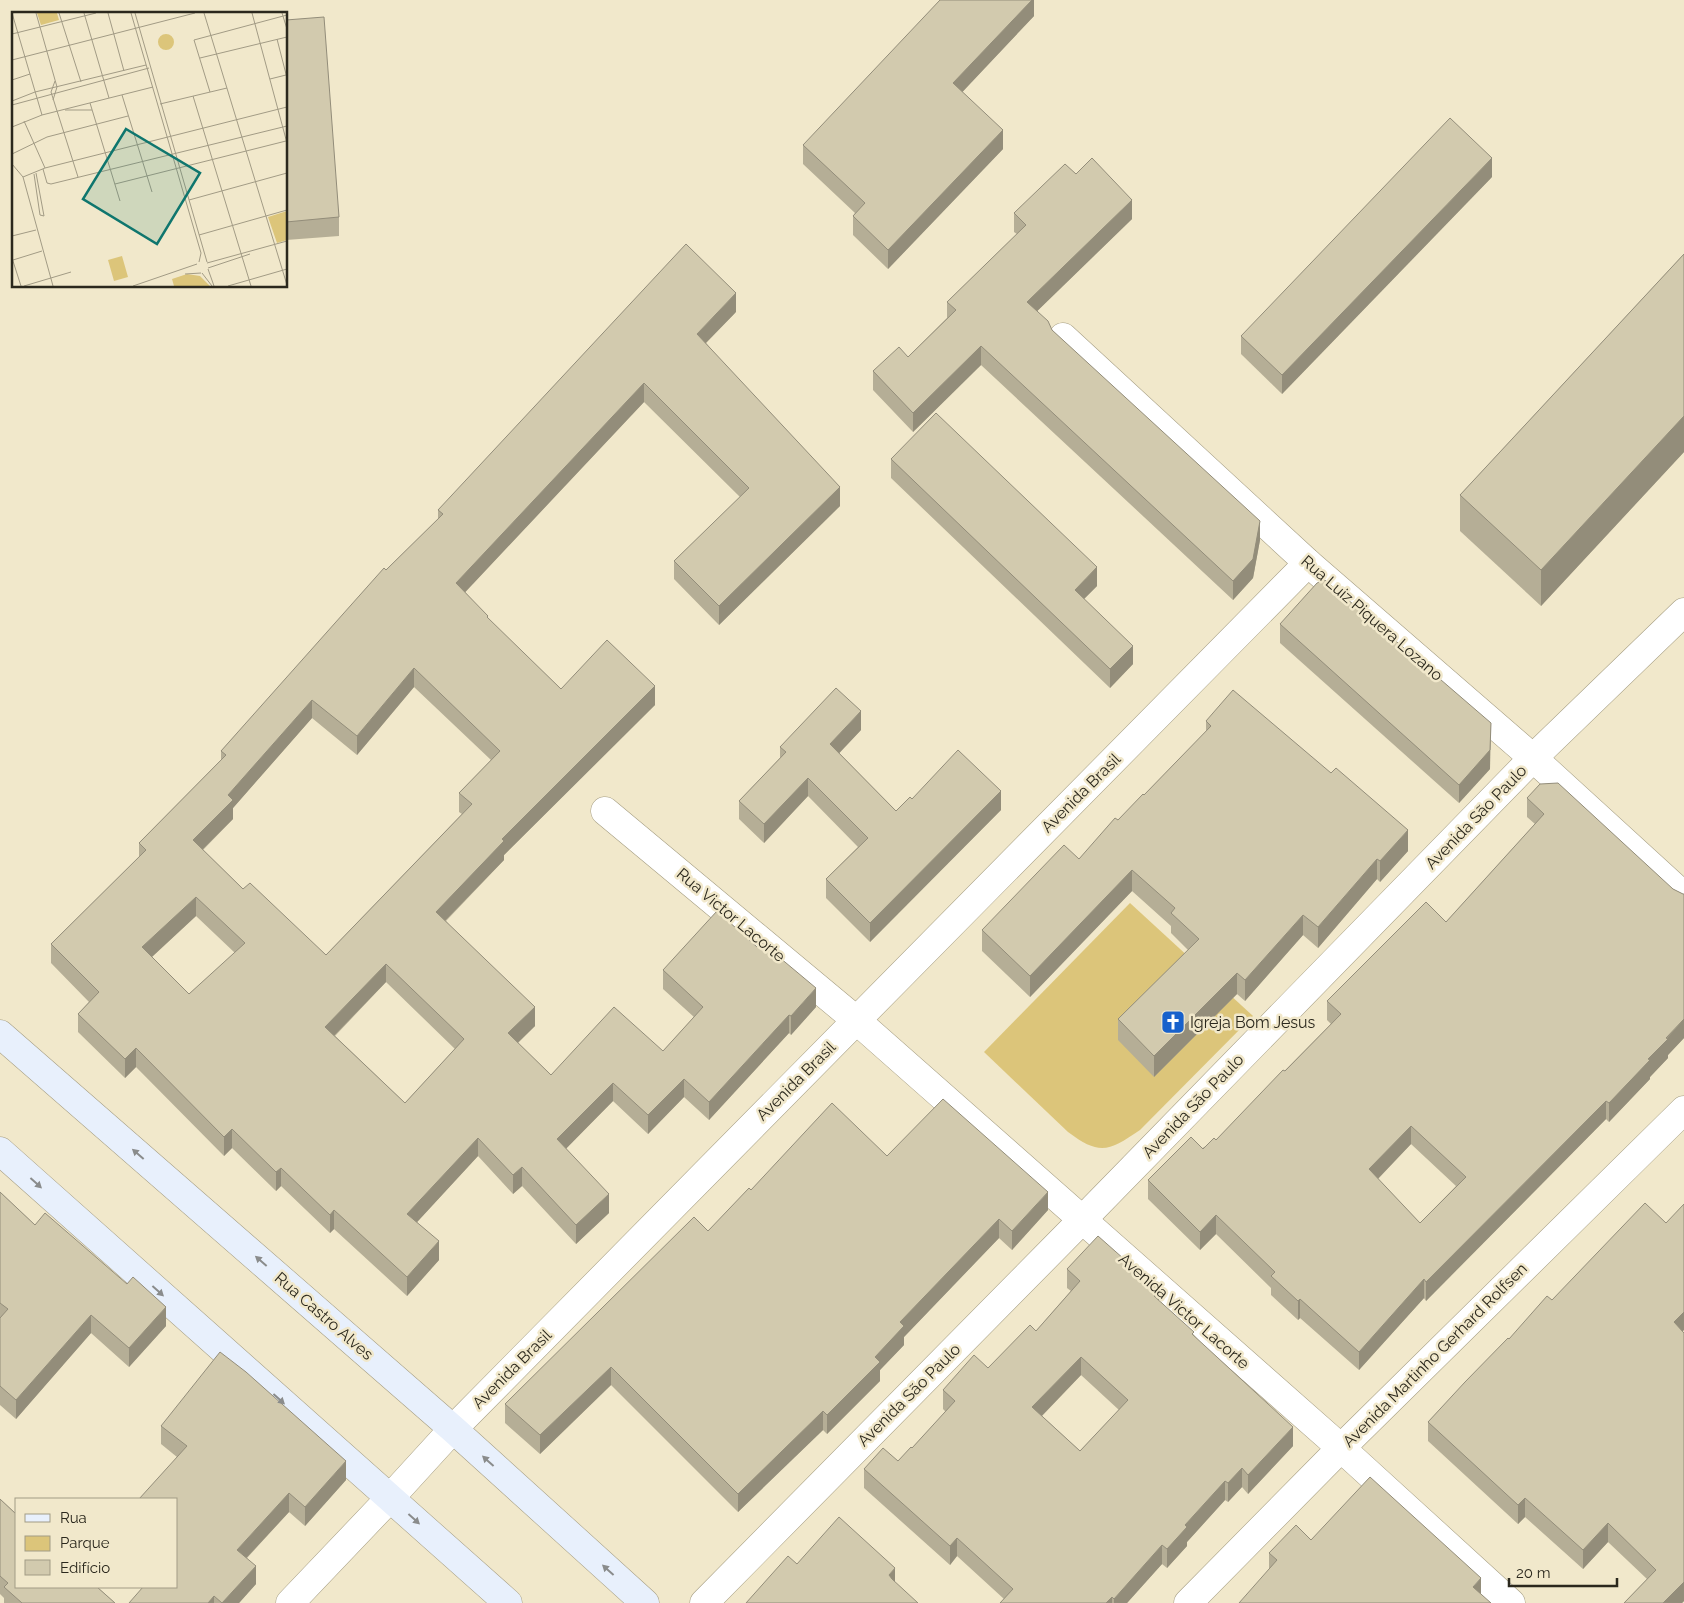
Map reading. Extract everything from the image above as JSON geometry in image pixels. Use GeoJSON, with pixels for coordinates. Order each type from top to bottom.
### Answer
{"type":"FeatureCollection","features":[{"type":"Feature","properties":{"kind":"main road","name":"Rua Castro Alves"},"geometry":{"type":"LineString","coordinates":[[0,1034],[453,1429],[644,1603]]}},
{"type":"Feature","properties":{"kind":"main road"},"geometry":{"type":"LineString","coordinates":[[0,1151],[508,1603]]}},
{"type":"Feature","properties":{"kind":"street","name":"Rua Luiz Piquera Lozano"},"geometry":{"type":"LineString","coordinates":[[1063,336],[1308,563],[1533,758],[1684,896]]}},
{"type":"Feature","properties":{"kind":"street","name":"Avenida Brasil"},"geometry":{"type":"LineString","coordinates":[[290,1603],[453,1429],[1308,563]]}},
{"type":"Feature","properties":{"kind":"street","name":"Avenida São Paulo"},"geometry":{"type":"LineString","coordinates":[[704,1603],[1082,1220],[1533,758],[1684,612]]}},
{"type":"Feature","properties":{"kind":"street","name":"Rua Victor Lacorte"},"geometry":{"type":"LineString","coordinates":[[605,811],[856,1020]]}},
{"type":"Feature","properties":{"kind":"street","name":"Avenida Victor Lacorte"},"geometry":{"type":"LineString","coordinates":[[856,1020],[1341,1448],[1511,1603]]}},
{"type":"Feature","properties":{"kind":"street","name":"Avenida Martinho Gerhard Rolfsen"},"geometry":{"type":"LineString","coordinates":[[1188,1603],[1341,1448],[1684,1110]]}},
{"type":"Feature","properties":{"kind":"green space"},"geometry":{"type":"Polygon","coordinates":[[[1130,903],[1253,1016],[1140,1130],[1120,1143],[1104,1148],[1088,1145],[1068,1132],[984,1052],[1130,903]]]}},
{"type":"Feature","properties":{"kind":"building"},"geometry":{"type":"Polygon","coordinates":[[[940,0],[1032,0],[953,83],[1003,130],[888,250],[853,216],[865,203],[803,145],[940,0]]]}},
{"type":"Feature","properties":{"kind":"building"},"geometry":{"type":"Polygon","coordinates":[[[324,17],[339,217],[288,222],[288,20],[324,17]]]}},
{"type":"Feature","properties":{"kind":"building"},"geometry":{"type":"Polygon","coordinates":[[[1450,118],[1492,158],[1282,375],[1241,336],[1450,118]]]}},
{"type":"Feature","properties":{"kind":"building"},"geometry":{"type":"Polygon","coordinates":[[[1092,158],[1132,200],[1027,302],[1048,321],[1052,330],[1260,521],[1253,559],[1233,581],[981,346],[913,413],[873,371],[899,347],[908,357],[956,310],[947,302],[1026,225],[1014,213],[1065,164],[1076,174],[1092,158]]]}},
{"type":"Feature","properties":{"kind":"building"},"geometry":{"type":"Polygon","coordinates":[[[686,244],[736,293],[697,334],[840,487],[719,606],[674,561],[749,488],[644,383],[456,583],[487,617],[561,689],[607,640],[655,686],[502,839],[504,841],[436,912],[535,1007],[508,1033],[551,1075],[614,1007],[663,1051],[703,1007],[663,970],[717,911],[757,947],[761,942],[816,988],[709,1102],[684,1079],[648,1115],[613,1083],[557,1139],[609,1194],[576,1225],[522,1167],[513,1175],[478,1138],[407,1214],[439,1241],[407,1277],[334,1210],[330,1215],[281,1168],[276,1172],[232,1129],[224,1137],[136,1048],[125,1059],[78,1014],[99,992],[51,944],[146,850],[139,843],[226,755],[221,751],[384,568],[386,570],[443,514],[438,510],[686,244]],[[414,668],[357,736],[312,700],[228,795],[233,800],[193,840],[243,889],[250,883],[326,955],[472,804],[459,793],[500,751],[414,668]],[[196,897],[142,947],[189,994],[245,943],[196,897]],[[386,964],[325,1027],[405,1103],[464,1039],[386,964]]]}},
{"type":"Feature","properties":{"kind":"building"},"geometry":{"type":"Polygon","coordinates":[[[1684,254],[1684,416],[1541,570],[1460,495],[1684,254]]]}},
{"type":"Feature","properties":{"kind":"building"},"geometry":{"type":"Polygon","coordinates":[[[936,413],[1097,567],[1075,590],[1133,646],[1110,669],[891,459],[936,413]]]}},
{"type":"Feature","properties":{"kind":"building"},"geometry":{"type":"Polygon","coordinates":[[[1325,580],[1491,723],[1490,750],[1459,785],[1280,624],[1317,583],[1325,580]]]}},
{"type":"Feature","properties":{"kind":"building"},"geometry":{"type":"Polygon","coordinates":[[[836,688],[861,711],[830,744],[896,811],[910,797],[912,799],[958,750],[1001,791],[870,923],[826,879],[868,838],[808,778],[764,824],[739,801],[786,752],[780,747],[836,688]]]}},
{"type":"Feature","properties":{"kind":"building"},"geometry":{"type":"Polygon","coordinates":[[[1233,690],[1331,773],[1336,768],[1408,830],[1380,861],[1377,859],[1318,927],[1303,915],[1245,980],[1237,973],[1154,1056],[1118,1019],[1199,939],[1171,913],[1175,908],[1132,870],[1030,976],[982,930],[1064,845],[1079,859],[1115,818],[1118,820],[1211,726],[1206,721],[1233,690]]]}},
{"type":"Feature","properties":{"kind":"building"},"geometry":{"type":"Polygon","coordinates":[[[1558,783],[1673,889],[1684,894],[1684,1019],[1648,1059],[1650,1060],[1609,1103],[1606,1101],[1426,1282],[1424,1279],[1359,1352],[1300,1299],[1298,1301],[1271,1276],[1275,1272],[1216,1215],[1200,1232],[1148,1180],[1191,1137],[1203,1149],[1214,1138],[1216,1140],[1283,1070],[1285,1071],[1341,1014],[1327,1001],[1426,902],[1446,922],[1544,814],[1527,798],[1540,784],[1558,783]],[[1411,1126],[1369,1169],[1420,1223],[1466,1177],[1411,1126]]]}},
{"type":"Feature","properties":{"kind":"building"},"geometry":{"type":"Polygon","coordinates":[[[943,1099],[1048,1192],[1012,1231],[999,1219],[900,1322],[904,1326],[875,1357],[880,1362],[827,1415],[823,1411],[738,1494],[611,1367],[540,1435],[505,1404],[694,1217],[708,1231],[749,1188],[751,1190],[832,1103],[887,1156],[943,1099]]]}},
{"type":"Feature","properties":{"kind":"building"},"geometry":{"type":"Polygon","coordinates":[[[0,1192],[35,1225],[45,1213],[127,1284],[133,1277],[166,1307],[129,1348],[91,1315],[16,1400],[0,1386],[0,1318],[8,1309],[0,1303],[0,1192]]]}},
{"type":"Feature","properties":{"kind":"building"},"geometry":{"type":"Polygon","coordinates":[[[1645,1203],[1666,1223],[1684,1204],[1684,1312],[1674,1322],[1684,1333],[1684,1582],[1663,1603],[1624,1603],[1656,1570],[1608,1523],[1583,1550],[1525,1498],[1518,1505],[1428,1422],[1509,1339],[1547,1296],[1552,1300],[1645,1203]]]}},
{"type":"Feature","properties":{"kind":"building"},"geometry":{"type":"Polygon","coordinates":[[[1098,1236],[1159,1290],[1154,1296],[1194,1332],[1192,1334],[1293,1427],[1248,1475],[1242,1468],[1228,1483],[1225,1481],[1185,1525],[1187,1527],[1167,1549],[1162,1545],[1114,1599],[1112,1597],[1106,1603],[1000,1603],[1013,1589],[957,1538],[950,1546],[864,1469],[883,1448],[898,1461],[912,1448],[955,1401],[943,1390],[974,1355],[988,1368],[1030,1325],[1036,1331],[1080,1281],[1067,1269],[1098,1236]],[[1081,1357],[1032,1407],[1080,1451],[1128,1400],[1081,1357]]]}},
{"type":"Feature","properties":{"kind":"building"},"geometry":{"type":"Polygon","coordinates":[[[220,1352],[246,1372],[346,1461],[305,1507],[289,1493],[237,1550],[256,1566],[222,1603],[214,1596],[208,1603],[129,1603],[142,1588],[178,1588],[178,1498],[140,1498],[187,1446],[161,1426],[220,1352]]]}},
{"type":"Feature","properties":{"kind":"building"},"geometry":{"type":"Polygon","coordinates":[[[1370,1477],[1481,1578],[1473,1587],[1491,1603],[1239,1603],[1277,1560],[1269,1553],[1296,1525],[1311,1540],[1370,1477]]]}},
{"type":"Feature","properties":{"kind":"building"},"geometry":{"type":"Polygon","coordinates":[[[0,1499],[15,1513],[15,1588],[98,1588],[115,1603],[22,1603],[4,1587],[8,1583],[0,1576],[0,1499]]]}},
{"type":"Feature","properties":{"kind":"building"},"geometry":{"type":"Polygon","coordinates":[[[839,1517],[895,1568],[889,1575],[918,1603],[746,1603],[788,1556],[797,1564],[839,1517]]]}},
{"type":"Feature","properties":{"kind":"place","name":"Igreja Bom Jesus"},"geometry":{"type":"Point","coordinates":[1173,1022]}}]}
